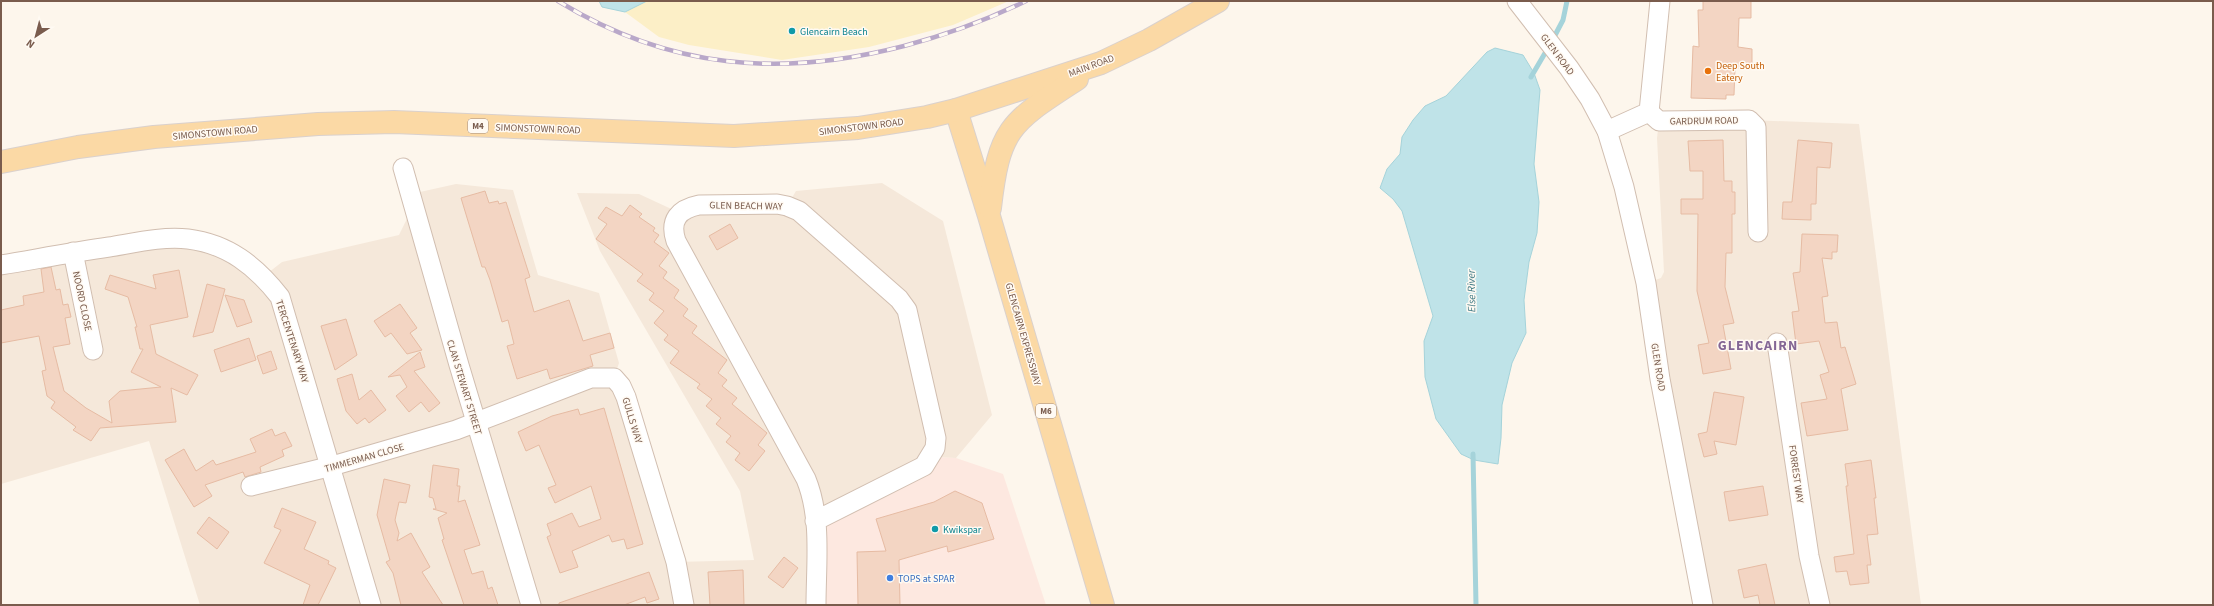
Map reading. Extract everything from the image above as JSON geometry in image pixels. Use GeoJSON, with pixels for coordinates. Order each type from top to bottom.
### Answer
{"type":"FeatureCollection","features":[{"type":"Feature","properties":{"kind":"main road","name":"MAIN ROAD"},"geometry":{"type":"LineString","coordinates":[[956,110],[1101,63],[1149,40],[1218,1]]}},
{"type":"Feature","properties":{"kind":"main road"},"geometry":{"type":"LineString","coordinates":[[989,216],[996,166],[1001,148],[1010,130],[1021,117],[1038,103],[1101,63]]}},
{"type":"Feature","properties":{"kind":"main road","name":"SIMONSTOWN ROAD"},"geometry":{"type":"LineString","coordinates":[[1,162],[78,147],[154,137],[318,124],[394,122],[734,136],[858,128],[927,117],[956,110]]}},
{"type":"Feature","properties":{"kind":"main road","name":"GLENCAIRN EXPRESSWAY"},"geometry":{"type":"LineString","coordinates":[[956,110],[989,216],[1103,605]]}},
{"type":"Feature","properties":{"kind":"street","name":"GLEN ROAD"},"geometry":{"type":"LineString","coordinates":[[1517,1],[1569,68],[1590,99],[1607,132],[1624,187],[1646,283],[1660,379],[1704,605]]}},
{"type":"Feature","properties":{"kind":"street"},"geometry":{"type":"LineString","coordinates":[[1607,132],[1654,116],[1660,1]]}},
{"type":"Feature","properties":{"kind":"street","name":"GARDRUM ROAD"},"geometry":{"type":"LineString","coordinates":[[1654,116],[1749,120],[1756,127],[1758,232]]}},
{"type":"Feature","properties":{"kind":"street","name":"CLAN STEWART STREET"},"geometry":{"type":"LineString","coordinates":[[403,168],[476,422],[531,605]]}},
{"type":"Feature","properties":{"kind":"street","name":"GLEN BEACH WAY"},"geometry":{"type":"LineString","coordinates":[[816,521],[924,466],[935,448],[936,438],[907,310],[899,299],[799,211],[777,204],[707,205],[689,207],[680,213],[674,222],[673,231],[676,241],[806,479],[813,498],[816,521],[816,605]]}},
{"type":"Feature","properties":{"kind":"street","name":"TERCENTENARY WAY"},"geometry":{"type":"LineString","coordinates":[[1,265],[73,252],[155,240],[188,239],[219,247],[241,258],[264,276],[280,297],[332,466],[371,605]]}},
{"type":"Feature","properties":{"kind":"street","name":"NOORD CLOSE"},"geometry":{"type":"LineString","coordinates":[[73,252],[93,350]]}},
{"type":"Feature","properties":{"kind":"street","name":"FORREST WAY"},"geometry":{"type":"LineString","coordinates":[[1777,343],[1809,556],[1820,605]]}},
{"type":"Feature","properties":{"kind":"street","name":"GULLS WAY"},"geometry":{"type":"LineString","coordinates":[[476,422],[591,378],[614,378],[621,386],[626,397],[676,562],[684,605]]}},
{"type":"Feature","properties":{"kind":"street","name":"TIMMERMAN CLOSE"},"geometry":{"type":"LineString","coordinates":[[251,486],[332,466],[456,430],[476,422]]}},
{"type":"Feature","properties":{"kind":"shaded area"},"geometry":{"type":"Polygon","coordinates":[[[1749,120],[1859,124],[1921,605],[1703,605],[1646,283],[1661,278],[1664,272],[1657,138],[1659,121],[1749,120]]]}},
{"type":"Feature","properties":{"kind":"shaded area"},"geometry":{"type":"Polygon","coordinates":[[[882,183],[943,221],[992,415],[956,458],[931,457],[816,605],[200,605],[149,441],[1,484],[1,265],[188,239],[264,276],[282,262],[399,235],[420,192],[456,184],[513,190],[538,275],[599,293],[619,363],[614,378],[676,562],[754,560],[740,491],[600,251],[577,193],[639,194],[680,213],[787,206],[796,191],[882,183]]]}},
{"type":"Feature","properties":{"kind":"shaded area"},"geometry":{"type":"Polygon","coordinates":[[[931,457],[956,458],[1003,474],[1046,605],[816,605],[815,521],[931,457]]]}},
{"type":"Feature","properties":{"kind":"sand","name":"Glencairn Beach"},"geometry":{"type":"Polygon","coordinates":[[[647,1],[1009,1],[953,25],[869,47],[782,60],[689,45],[659,37],[625,12],[647,1]]]}},
{"type":"Feature","properties":{"kind":"water"},"geometry":{"type":"Polygon","coordinates":[[[599,1],[647,1],[625,12],[602,7],[599,1]]]}},
{"type":"Feature","properties":{"kind":"water"},"geometry":{"type":"Polygon","coordinates":[[[1495,48],[1523,55],[1534,73],[1540,90],[1534,164],[1539,202],[1537,233],[1529,262],[1524,300],[1526,333],[1512,363],[1502,405],[1501,438],[1498,464],[1474,460],[1461,454],[1436,419],[1425,377],[1424,341],[1433,316],[1402,211],[1393,199],[1380,188],[1387,169],[1400,154],[1402,137],[1413,120],[1425,106],[1446,96],[1487,52],[1495,48]]]}},
{"type":"Feature","properties":{"kind":"building"},"geometry":{"type":"Polygon","coordinates":[[[1703,1],[1751,1],[1751,18],[1739,18],[1738,47],[1752,49],[1752,68],[1735,68],[1734,95],[1726,95],[1726,99],[1691,98],[1693,46],[1699,47],[1698,10],[1703,10],[1703,1]]]}},
{"type":"Feature","properties":{"kind":"building"},"geometry":{"type":"Polygon","coordinates":[[[1723,140],[1724,181],[1732,181],[1732,192],[1735,192],[1735,214],[1732,214],[1732,253],[1726,253],[1725,287],[1734,323],[1723,325],[1731,369],[1703,374],[1698,345],[1709,343],[1697,291],[1698,214],[1681,214],[1681,199],[1703,199],[1703,171],[1690,171],[1688,141],[1723,140]]]}},
{"type":"Feature","properties":{"kind":"building"},"geometry":{"type":"Polygon","coordinates":[[[1798,140],[1832,143],[1830,168],[1817,167],[1816,204],[1811,204],[1811,220],[1782,219],[1783,202],[1792,202],[1798,140]]]}},
{"type":"Feature","properties":{"kind":"building"},"geometry":{"type":"Polygon","coordinates":[[[485,191],[489,203],[498,201],[499,204],[506,202],[530,277],[525,279],[534,312],[569,300],[583,341],[610,333],[614,348],[590,355],[593,366],[550,379],[547,369],[517,379],[507,346],[514,344],[508,320],[502,322],[490,280],[485,267],[482,267],[461,198],[485,191]]]}},
{"type":"Feature","properties":{"kind":"building"},"geometry":{"type":"Polygon","coordinates":[[[630,205],[642,214],[639,217],[655,228],[653,231],[659,235],[654,242],[669,253],[659,266],[667,272],[663,278],[679,290],[674,298],[688,309],[683,316],[697,326],[692,333],[727,360],[718,373],[727,380],[722,386],[737,398],[732,404],[767,433],[758,445],[765,451],[749,471],[735,460],[740,453],[726,442],[731,436],[716,424],[721,418],[706,406],[712,399],[697,388],[700,384],[670,363],[679,351],[664,340],[668,335],[654,323],[664,311],[649,300],[654,293],[637,281],[643,274],[596,239],[607,224],[598,218],[606,207],[622,216],[630,205]]]}},
{"type":"Feature","properties":{"kind":"building"},"geometry":{"type":"Polygon","coordinates":[[[730,224],[738,238],[717,250],[709,236],[730,224]]]}},
{"type":"Feature","properties":{"kind":"building"},"geometry":{"type":"Polygon","coordinates":[[[1802,234],[1838,235],[1837,252],[1832,252],[1832,259],[1822,258],[1828,296],[1822,297],[1825,323],[1837,322],[1841,348],[1845,347],[1856,384],[1841,389],[1848,430],[1807,436],[1801,403],[1827,399],[1820,375],[1829,372],[1819,341],[1796,344],[1792,312],[1799,311],[1793,273],[1800,272],[1802,234]]]}},
{"type":"Feature","properties":{"kind":"building"},"geometry":{"type":"Polygon","coordinates":[[[51,267],[56,290],[60,289],[63,305],[68,304],[71,317],[65,318],[70,344],[53,347],[64,391],[86,408],[112,423],[109,401],[120,391],[161,387],[131,372],[143,349],[140,349],[135,327],[137,327],[128,297],[105,289],[110,275],[156,289],[153,275],[179,270],[188,317],[150,325],[156,354],[198,375],[187,395],[171,388],[176,422],[100,428],[91,441],[73,430],[76,427],[51,408],[55,402],[47,396],[42,371],[46,370],[39,336],[1,343],[1,310],[24,305],[23,296],[44,292],[41,269],[51,267]]]}},
{"type":"Feature","properties":{"kind":"building"},"geometry":{"type":"Polygon","coordinates":[[[207,284],[225,289],[213,332],[193,337],[207,284]]]}},
{"type":"Feature","properties":{"kind":"building"},"geometry":{"type":"Polygon","coordinates":[[[225,295],[244,300],[252,322],[237,327],[225,295]]]}},
{"type":"Feature","properties":{"kind":"building"},"geometry":{"type":"Polygon","coordinates":[[[400,304],[417,328],[410,333],[422,350],[407,354],[391,333],[385,337],[374,321],[400,304]]]}},
{"type":"Feature","properties":{"kind":"building"},"geometry":{"type":"Polygon","coordinates":[[[346,319],[357,355],[335,370],[321,326],[346,319]]]}},
{"type":"Feature","properties":{"kind":"building"},"geometry":{"type":"Polygon","coordinates":[[[249,338],[256,360],[221,372],[214,350],[249,338]]]}},
{"type":"Feature","properties":{"kind":"building"},"geometry":{"type":"Polygon","coordinates":[[[271,351],[277,369],[263,374],[257,356],[271,351]]]}},
{"type":"Feature","properties":{"kind":"building"},"geometry":{"type":"Polygon","coordinates":[[[420,352],[425,367],[414,371],[440,403],[429,412],[421,402],[409,412],[396,396],[407,387],[400,375],[388,377],[420,352]]]}},
{"type":"Feature","properties":{"kind":"building"},"geometry":{"type":"Polygon","coordinates":[[[352,374],[359,400],[371,390],[386,410],[369,423],[365,418],[357,424],[346,411],[337,379],[352,374]]]}},
{"type":"Feature","properties":{"kind":"building"},"geometry":{"type":"Polygon","coordinates":[[[1714,392],[1744,397],[1736,445],[1714,441],[1717,454],[1704,457],[1698,434],[1707,432],[1714,392]]]}},
{"type":"Feature","properties":{"kind":"building"},"geometry":{"type":"Polygon","coordinates":[[[604,408],[643,544],[627,549],[624,539],[612,542],[609,535],[572,551],[578,567],[560,573],[547,537],[551,535],[547,524],[572,513],[579,527],[601,519],[591,486],[555,503],[548,488],[556,485],[539,445],[526,451],[518,432],[552,416],[578,409],[580,415],[604,408]]]}},
{"type":"Feature","properties":{"kind":"building"},"geometry":{"type":"Polygon","coordinates":[[[272,429],[275,436],[285,432],[292,446],[282,450],[284,456],[260,467],[261,472],[245,477],[243,472],[205,485],[212,496],[194,507],[165,460],[184,449],[196,471],[213,460],[216,465],[256,452],[250,439],[272,429]]]}},
{"type":"Feature","properties":{"kind":"building"},"geometry":{"type":"Polygon","coordinates":[[[1871,460],[1876,498],[1874,498],[1878,534],[1867,535],[1871,565],[1867,565],[1869,583],[1850,585],[1847,571],[1836,572],[1834,557],[1854,554],[1845,464],[1871,460]]]}},
{"type":"Feature","properties":{"kind":"building"},"geometry":{"type":"Polygon","coordinates":[[[433,465],[459,469],[457,486],[460,486],[458,502],[465,500],[480,545],[464,550],[472,574],[483,571],[488,589],[492,587],[498,605],[464,605],[442,540],[444,539],[438,518],[447,513],[433,509],[436,509],[433,498],[429,497],[433,465]]]}},
{"type":"Feature","properties":{"kind":"building"},"geometry":{"type":"Polygon","coordinates":[[[384,479],[410,485],[406,503],[399,502],[395,520],[399,533],[397,541],[411,533],[430,567],[422,572],[443,605],[401,605],[393,573],[386,562],[390,560],[377,515],[384,479]]]}},
{"type":"Feature","properties":{"kind":"building"},"geometry":{"type":"Polygon","coordinates":[[[1763,486],[1768,515],[1729,521],[1724,492],[1763,486]]]}},
{"type":"Feature","properties":{"kind":"building","name":"Kwikspar"},"geometry":{"type":"Polygon","coordinates":[[[955,491],[982,503],[994,539],[948,552],[947,546],[899,560],[900,605],[858,605],[857,552],[886,551],[876,519],[934,502],[955,491]]]}},
{"type":"Feature","properties":{"kind":"building"},"geometry":{"type":"Polygon","coordinates":[[[282,508],[316,522],[304,549],[329,561],[328,564],[336,568],[318,605],[303,605],[310,585],[264,563],[281,530],[274,527],[282,508]]]}},
{"type":"Feature","properties":{"kind":"building"},"geometry":{"type":"Polygon","coordinates":[[[209,517],[229,532],[217,549],[197,533],[209,517]]]}},
{"type":"Feature","properties":{"kind":"building"},"geometry":{"type":"Polygon","coordinates":[[[784,557],[798,568],[783,588],[768,577],[784,557]]]}},
{"type":"Feature","properties":{"kind":"building"},"geometry":{"type":"Polygon","coordinates":[[[1766,564],[1775,605],[1760,605],[1758,595],[1744,598],[1738,570],[1766,564]]]}},
{"type":"Feature","properties":{"kind":"building"},"geometry":{"type":"Polygon","coordinates":[[[743,570],[744,605],[710,605],[708,572],[743,570]]]}},
{"type":"Feature","properties":{"kind":"building"},"geometry":{"type":"Polygon","coordinates":[[[649,572],[659,599],[647,603],[645,597],[624,605],[559,605],[559,603],[649,572]]]}},
{"type":"Feature","properties":{"kind":"waterway","name":"Else River"},"geometry":{"type":"LineString","coordinates":[[1552,41],[1563,20],[1567,1]]}},
{"type":"Feature","properties":{"kind":"waterway","name":"Else River"},"geometry":{"type":"LineString","coordinates":[[1531,77],[1548,48]]}},
{"type":"Feature","properties":{"kind":"waterway","name":"Else River"},"geometry":{"type":"LineString","coordinates":[[1473,454],[1476,605]]}},
{"type":"Feature","properties":{"kind":"railway"},"geometry":{"type":"LineString","coordinates":[[558,1],[600,24],[641,41],[684,54],[726,61],[769,64],[813,62],[858,56],[904,46],[966,26],[1026,1]]}},
{"type":"Feature","properties":{"kind":"place","name":"Glencairn Beach"},"geometry":{"type":"Point","coordinates":[792,31]}},
{"type":"Feature","properties":{"kind":"place","name":"Deep South Eatery"},"geometry":{"type":"Point","coordinates":[1708,71]}},
{"type":"Feature","properties":{"kind":"place","name":"Kwikspar"},"geometry":{"type":"Point","coordinates":[935,529]}},
{"type":"Feature","properties":{"kind":"place","name":"TOPS at SPAR"},"geometry":{"type":"Point","coordinates":[890,578]}},
{"type":"Feature","properties":{"kind":"district","name":"GLENCAIRN"},"geometry":{"type":"Point","coordinates":[1758,345]}}]}
